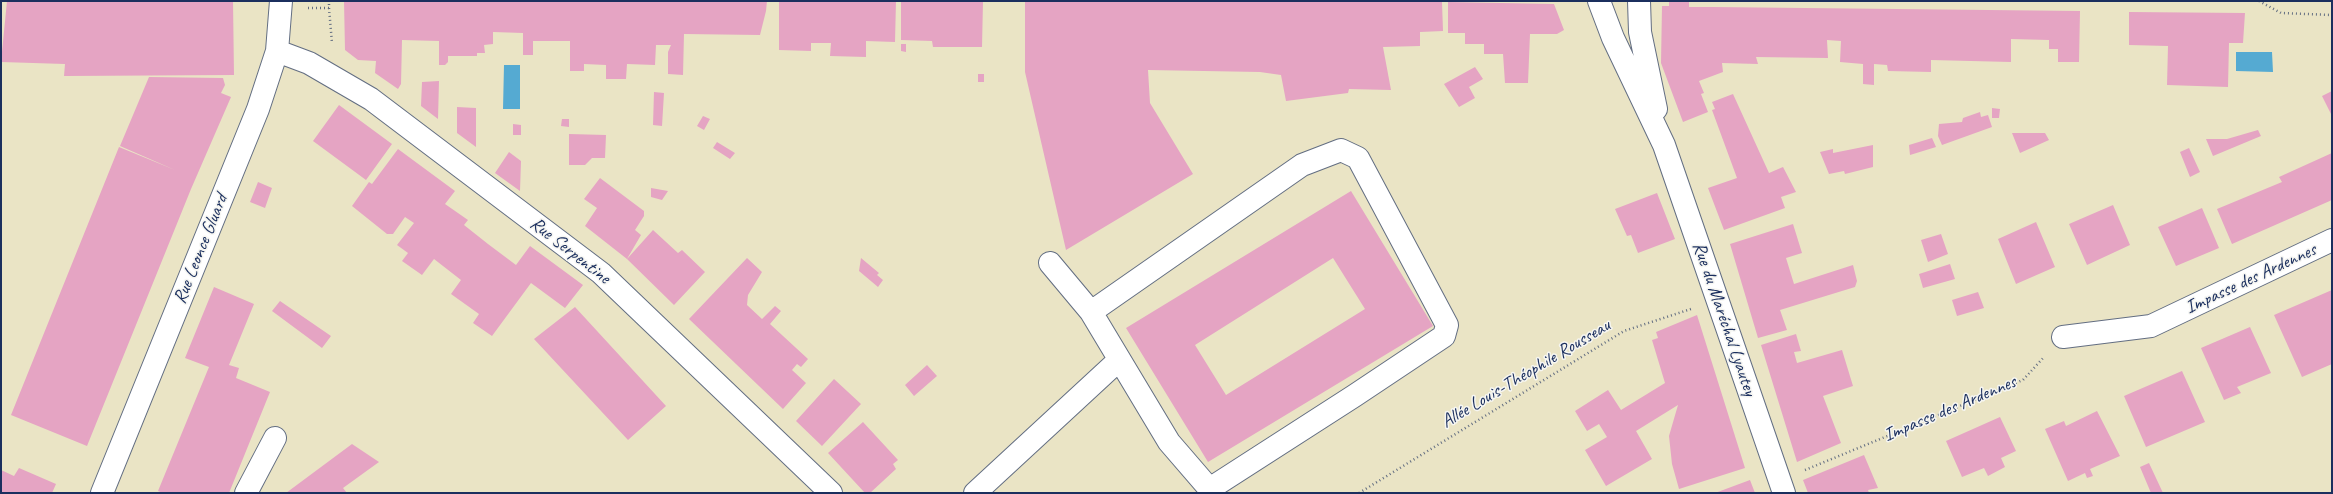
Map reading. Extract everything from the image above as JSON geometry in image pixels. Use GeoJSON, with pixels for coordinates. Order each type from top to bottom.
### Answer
{"type":"FeatureCollection","features":[{"type":"Feature","properties":{"kind":"street","name":"Rue Leonce Gluard"},"geometry":{"type":"LineString","coordinates":[[102,493],[255,116],[277,51],[281,1]]}},
{"type":"Feature","properties":{"kind":"street","name":"Rue du Maréchal Lyautey"},"geometry":{"type":"LineString","coordinates":[[1599,1],[1613,38],[1664,145],[1781,487]]}},
{"type":"Feature","properties":{"kind":"street","name":"Rue du Maréchal Lyautey"},"geometry":{"type":"LineString","coordinates":[[1639,1],[1640,32],[1664,145]]}},
{"type":"Feature","properties":{"kind":"street","name":"Rue Serpentine"},"geometry":{"type":"LineString","coordinates":[[277,51],[316,66],[371,99],[601,273],[831,493]]}},
{"type":"Feature","properties":{"kind":"street"},"geometry":{"type":"LineString","coordinates":[[1050,263],[1091,312],[1169,442],[1212,490],[1444,336],[1447,325],[1358,158],[1341,150],[1302,165],[1091,312]]}},
{"type":"Feature","properties":{"kind":"street","name":"Impasse des Ardennes"},"geometry":{"type":"LineString","coordinates":[[2063,337],[2152,326],[2332,240]]}},
{"type":"Feature","properties":{"kind":"street"},"geometry":{"type":"LineString","coordinates":[[975,493],[1119,360]]}},
{"type":"Feature","properties":{"kind":"street"},"geometry":{"type":"LineString","coordinates":[[246,493],[275,438]]}},
{"type":"Feature","properties":{"kind":"path"},"geometry":{"type":"LineString","coordinates":[[2259,1],[2280,13],[2332,15]]}},
{"type":"Feature","properties":{"kind":"path","name":"Allée Louis-Théophile Rousseau"},"geometry":{"type":"LineString","coordinates":[[1359,493],[1624,331],[1718,301]]}},
{"type":"Feature","properties":{"kind":"path","name":"Impasse des Ardennes"},"geometry":{"type":"LineString","coordinates":[[1781,487],[2022,380],[2063,337]]}},
{"type":"Feature","properties":{"kind":"water"},"geometry":{"type":"Polygon","coordinates":[[[2236,52],[2272,52],[2273,72],[2236,71],[2236,52]]]}},
{"type":"Feature","properties":{"kind":"water"},"geometry":{"type":"Polygon","coordinates":[[[504,65],[520,65],[520,109],[503,109],[504,65]]]}},
{"type":"Feature","properties":{"kind":"building"},"geometry":{"type":"Polygon","coordinates":[[[7,1],[233,1],[234,75],[64,76],[65,64],[1,62],[7,1]]]}},
{"type":"Feature","properties":{"kind":"building"},"geometry":{"type":"Polygon","coordinates":[[[344,1],[767,1],[760,35],[684,34],[683,75],[668,74],[668,52],[671,45],[656,45],[655,65],[627,64],[626,79],[606,79],[606,65],[584,64],[584,71],[570,71],[570,41],[533,41],[533,55],[523,55],[523,33],[493,32],[493,44],[484,45],[485,53],[477,53],[477,56],[448,56],[448,62],[445,65],[439,65],[439,41],[402,40],[401,84],[398,89],[375,73],[376,61],[358,60],[345,50],[344,1]]]}},
{"type":"Feature","properties":{"kind":"building"},"geometry":{"type":"Polygon","coordinates":[[[779,1],[896,1],[895,42],[866,41],[866,57],[830,56],[831,43],[811,43],[811,51],[779,50],[779,1]]]}},
{"type":"Feature","properties":{"kind":"building"},"geometry":{"type":"Polygon","coordinates":[[[901,1],[983,1],[982,47],[933,47],[932,41],[901,40],[901,1]]]}},
{"type":"Feature","properties":{"kind":"building"},"geometry":{"type":"Polygon","coordinates":[[[1025,1],[1442,2],[1443,31],[1420,32],[1420,46],[1383,47],[1391,90],[1349,89],[1348,93],[1286,101],[1281,75],[1260,72],[1148,70],[1150,103],[1193,174],[1066,250],[1025,72],[1025,1]]]}},
{"type":"Feature","properties":{"kind":"building"},"geometry":{"type":"Polygon","coordinates":[[[1669,1],[1689,1],[1689,7],[2080,11],[2079,62],[2058,62],[2058,49],[2049,49],[2049,40],[2011,39],[2011,62],[1931,60],[1931,72],[1888,71],[1887,65],[1874,64],[1874,85],[1863,84],[1863,64],[1840,62],[1841,41],[1827,40],[1828,58],[1756,57],[1758,64],[1722,63],[1723,72],[1699,81],[1704,93],[1701,94],[1708,112],[1683,122],[1661,63],[1662,6],[1669,6],[1669,1]]]}},
{"type":"Feature","properties":{"kind":"building"},"geometry":{"type":"Polygon","coordinates":[[[1448,2],[1554,4],[1564,30],[1557,34],[1530,34],[1528,83],[1505,83],[1503,54],[1484,54],[1484,44],[1465,44],[1465,33],[1448,33],[1448,2]]]}},
{"type":"Feature","properties":{"kind":"building"},"geometry":{"type":"Polygon","coordinates":[[[2129,12],[2245,13],[2243,43],[2229,43],[2228,87],[2167,85],[2168,46],[2129,45],[2129,12]]]}},
{"type":"Feature","properties":{"kind":"building"},"geometry":{"type":"Polygon","coordinates":[[[901,44],[906,44],[906,52],[901,51],[901,44]]]}},
{"type":"Feature","properties":{"kind":"building"},"geometry":{"type":"Polygon","coordinates":[[[1475,67],[1483,79],[1469,87],[1475,98],[1459,107],[1444,84],[1475,67]]]}},
{"type":"Feature","properties":{"kind":"building"},"geometry":{"type":"Polygon","coordinates":[[[978,74],[984,74],[984,82],[978,82],[978,74]]]}},
{"type":"Feature","properties":{"kind":"building"},"geometry":{"type":"Polygon","coordinates":[[[149,77],[223,78],[225,85],[221,93],[231,97],[191,189],[87,446],[11,415],[119,147],[175,170],[120,146],[149,77]]]}},
{"type":"Feature","properties":{"kind":"building"},"geometry":{"type":"Polygon","coordinates":[[[439,81],[438,119],[421,106],[422,82],[439,81]]]}},
{"type":"Feature","properties":{"kind":"building"},"geometry":{"type":"Polygon","coordinates":[[[2332,91],[2332,116],[2322,96],[2332,91]]]}},
{"type":"Feature","properties":{"kind":"building"},"geometry":{"type":"Polygon","coordinates":[[[654,92],[664,93],[662,126],[653,125],[654,92]]]}},
{"type":"Feature","properties":{"kind":"building"},"geometry":{"type":"Polygon","coordinates":[[[1733,94],[1769,173],[1783,167],[1796,192],[1781,197],[1785,208],[1724,230],[1708,188],[1737,178],[1712,110],[1715,109],[1712,102],[1733,94]]]}},
{"type":"Feature","properties":{"kind":"building"},"geometry":{"type":"Polygon","coordinates":[[[339,105],[392,144],[366,180],[313,141],[339,105]]]}},
{"type":"Feature","properties":{"kind":"building"},"geometry":{"type":"Polygon","coordinates":[[[457,107],[476,108],[476,147],[457,133],[457,107]]]}},
{"type":"Feature","properties":{"kind":"building"},"geometry":{"type":"Polygon","coordinates":[[[1992,108],[2000,109],[1999,118],[1992,118],[1992,108]]]}},
{"type":"Feature","properties":{"kind":"building"},"geometry":{"type":"Polygon","coordinates":[[[1980,112],[1981,117],[1988,115],[1992,127],[1942,145],[1938,136],[1939,124],[1962,122],[1963,118],[1980,112]]]}},
{"type":"Feature","properties":{"kind":"building"},"geometry":{"type":"Polygon","coordinates":[[[703,116],[710,119],[704,130],[697,126],[703,116]]]}},
{"type":"Feature","properties":{"kind":"building"},"geometry":{"type":"Polygon","coordinates":[[[562,119],[569,119],[569,127],[561,126],[562,119]]]}},
{"type":"Feature","properties":{"kind":"building"},"geometry":{"type":"Polygon","coordinates":[[[513,124],[521,125],[521,135],[513,135],[513,124]]]}},
{"type":"Feature","properties":{"kind":"building"},"geometry":{"type":"Polygon","coordinates":[[[2258,130],[2261,136],[2213,156],[2206,139],[2227,139],[2258,130]]]}},
{"type":"Feature","properties":{"kind":"building"},"geometry":{"type":"Polygon","coordinates":[[[2012,133],[2045,133],[2049,140],[2020,153],[2012,133]]]}},
{"type":"Feature","properties":{"kind":"building"},"geometry":{"type":"Polygon","coordinates":[[[569,134],[606,135],[605,158],[592,158],[585,165],[569,165],[569,134]]]}},
{"type":"Feature","properties":{"kind":"building"},"geometry":{"type":"Polygon","coordinates":[[[1932,138],[1936,147],[1910,155],[1909,145],[1932,138]]]}},
{"type":"Feature","properties":{"kind":"building"},"geometry":{"type":"Polygon","coordinates":[[[717,142],[735,153],[730,159],[713,148],[717,142]]]}},
{"type":"Feature","properties":{"kind":"building"},"geometry":{"type":"Polygon","coordinates":[[[1873,145],[1873,167],[1845,174],[1844,171],[1829,174],[1820,152],[1833,149],[1833,153],[1873,145]]]}},
{"type":"Feature","properties":{"kind":"building"},"geometry":{"type":"Polygon","coordinates":[[[2189,148],[2200,172],[2190,177],[2180,152],[2189,148]]]}},
{"type":"Feature","properties":{"kind":"building"},"geometry":{"type":"Polygon","coordinates":[[[398,149],[455,191],[445,204],[468,220],[464,225],[516,265],[530,246],[583,285],[565,308],[531,283],[492,336],[473,323],[479,314],[451,294],[461,280],[434,259],[422,275],[402,261],[408,253],[397,245],[414,223],[405,217],[393,234],[387,234],[352,206],[369,182],[372,184],[398,149]]]}},
{"type":"Feature","properties":{"kind":"building"},"geometry":{"type":"Polygon","coordinates":[[[509,152],[521,161],[520,191],[495,173],[509,152]]]}},
{"type":"Feature","properties":{"kind":"building"},"geometry":{"type":"Polygon","coordinates":[[[2332,153],[2332,200],[2232,244],[2217,209],[2282,182],[2279,177],[2332,153]]]}},
{"type":"Feature","properties":{"kind":"building"},"geometry":{"type":"Polygon","coordinates":[[[600,178],[644,211],[644,216],[635,230],[641,235],[627,259],[585,226],[597,208],[584,199],[600,178]]]}},
{"type":"Feature","properties":{"kind":"building"},"geometry":{"type":"Polygon","coordinates":[[[258,182],[272,188],[265,208],[250,202],[258,182]]]}},
{"type":"Feature","properties":{"kind":"building"},"geometry":{"type":"Polygon","coordinates":[[[651,188],[668,191],[662,200],[651,197],[651,188]]]}},
{"type":"Feature","properties":{"kind":"building"},"geometry":{"type":"Polygon","coordinates":[[[1351,191],[1433,326],[1208,462],[1126,328],[1351,191]],[[1333,258],[1195,345],[1226,395],[1365,309],[1333,258]]]}},
{"type":"Feature","properties":{"kind":"building"},"geometry":{"type":"Polygon","coordinates":[[[1657,193],[1675,239],[1638,253],[1631,235],[1627,236],[1615,209],[1657,193]]]}},
{"type":"Feature","properties":{"kind":"building"},"geometry":{"type":"Polygon","coordinates":[[[2113,205],[2130,245],[2087,265],[2069,224],[2113,205]]]}},
{"type":"Feature","properties":{"kind":"building"},"geometry":{"type":"Polygon","coordinates":[[[2202,208],[2219,248],[2176,266],[2158,227],[2202,208]]]}},
{"type":"Feature","properties":{"kind":"building"},"geometry":{"type":"Polygon","coordinates":[[[2036,222],[2055,267],[2016,284],[1998,239],[2036,222]]]}},
{"type":"Feature","properties":{"kind":"building"},"geometry":{"type":"Polygon","coordinates":[[[1793,224],[1802,253],[1786,258],[1794,284],[1853,265],[1857,281],[1855,287],[1780,310],[1787,330],[1758,338],[1730,244],[1793,224]]]}},
{"type":"Feature","properties":{"kind":"building"},"geometry":{"type":"Polygon","coordinates":[[[653,230],[678,253],[682,250],[705,272],[674,305],[627,259],[653,230]]]}},
{"type":"Feature","properties":{"kind":"building"},"geometry":{"type":"Polygon","coordinates":[[[1941,234],[1948,254],[1928,262],[1921,240],[1941,234]]]}},
{"type":"Feature","properties":{"kind":"building"},"geometry":{"type":"Polygon","coordinates":[[[747,258],[762,272],[748,295],[747,305],[762,319],[775,306],[781,311],[770,324],[808,359],[801,367],[797,364],[792,370],[806,383],[783,409],[689,319],[747,258]]]}},
{"type":"Feature","properties":{"kind":"building"},"geometry":{"type":"Polygon","coordinates":[[[861,258],[879,273],[877,275],[883,280],[878,287],[859,271],[861,258]]]}},
{"type":"Feature","properties":{"kind":"building"},"geometry":{"type":"Polygon","coordinates":[[[1950,264],[1955,279],[1923,288],[1919,274],[1950,264]]]}},
{"type":"Feature","properties":{"kind":"building"},"geometry":{"type":"Polygon","coordinates":[[[214,287],[254,304],[229,365],[239,368],[236,378],[270,392],[229,493],[163,493],[158,491],[209,367],[185,358],[214,287]]]}},
{"type":"Feature","properties":{"kind":"building"},"geometry":{"type":"Polygon","coordinates":[[[2332,290],[2332,364],[2302,377],[2274,315],[2332,290]]]}},
{"type":"Feature","properties":{"kind":"building"},"geometry":{"type":"Polygon","coordinates":[[[1978,292],[1984,308],[1957,316],[1952,300],[1978,292]]]}},
{"type":"Feature","properties":{"kind":"building"},"geometry":{"type":"Polygon","coordinates":[[[280,301],[331,336],[322,348],[272,311],[280,301]]]}},
{"type":"Feature","properties":{"kind":"building"},"geometry":{"type":"Polygon","coordinates":[[[575,307],[666,406],[628,440],[534,339],[575,307]]]}},
{"type":"Feature","properties":{"kind":"building"},"geometry":{"type":"Polygon","coordinates":[[[1697,315],[1745,468],[1679,489],[1672,464],[1669,436],[1678,405],[1636,431],[1652,459],[1606,486],[1585,450],[1607,437],[1599,424],[1587,431],[1575,411],[1608,390],[1621,410],[1665,383],[1652,340],[1658,338],[1656,332],[1697,315]]]}},
{"type":"Feature","properties":{"kind":"building"},"geometry":{"type":"Polygon","coordinates":[[[2250,327],[2271,373],[2237,387],[2241,393],[2224,400],[2201,348],[2250,327]]]}},
{"type":"Feature","properties":{"kind":"building"},"geometry":{"type":"Polygon","coordinates":[[[1796,334],[1801,351],[1794,352],[1797,363],[1842,350],[1853,386],[1823,396],[1841,443],[1797,462],[1761,345],[1796,334]]]}},
{"type":"Feature","properties":{"kind":"building"},"geometry":{"type":"Polygon","coordinates":[[[927,365],[937,376],[914,396],[905,385],[927,365]]]}},
{"type":"Feature","properties":{"kind":"building"},"geometry":{"type":"Polygon","coordinates":[[[2182,371],[2205,422],[2146,447],[2124,396],[2182,371]]]}},
{"type":"Feature","properties":{"kind":"building"},"geometry":{"type":"Polygon","coordinates":[[[834,379],[861,404],[822,446],[796,421],[834,379]]]}},
{"type":"Feature","properties":{"kind":"building"},"geometry":{"type":"Polygon","coordinates":[[[2097,411],[2120,456],[2090,469],[2093,476],[2087,478],[2085,473],[2068,481],[2045,429],[2064,421],[2066,426],[2097,411]]]}},
{"type":"Feature","properties":{"kind":"building"},"geometry":{"type":"Polygon","coordinates":[[[2000,417],[2016,451],[2001,458],[2005,467],[1988,476],[1984,468],[1962,477],[1946,441],[2000,417]]]}},
{"type":"Feature","properties":{"kind":"building"},"geometry":{"type":"Polygon","coordinates":[[[863,422],[898,460],[893,464],[896,469],[870,493],[865,493],[828,453],[863,422]]]}},
{"type":"Feature","properties":{"kind":"building"},"geometry":{"type":"Polygon","coordinates":[[[352,444],[379,462],[343,488],[347,493],[286,493],[352,444]]]}},
{"type":"Feature","properties":{"kind":"building"},"geometry":{"type":"Polygon","coordinates":[[[1864,455],[1878,488],[1868,490],[1869,493],[1808,493],[1803,480],[1864,455]]]}},
{"type":"Feature","properties":{"kind":"building"},"geometry":{"type":"Polygon","coordinates":[[[2149,463],[2163,493],[2151,493],[2140,467],[2149,463]]]}},
{"type":"Feature","properties":{"kind":"building"},"geometry":{"type":"Polygon","coordinates":[[[19,468],[56,484],[52,493],[1,493],[1,470],[14,476],[19,468]]]}},
{"type":"Feature","properties":{"kind":"building"},"geometry":{"type":"Polygon","coordinates":[[[1750,480],[1755,493],[1715,493],[1750,480]]]}}]}
